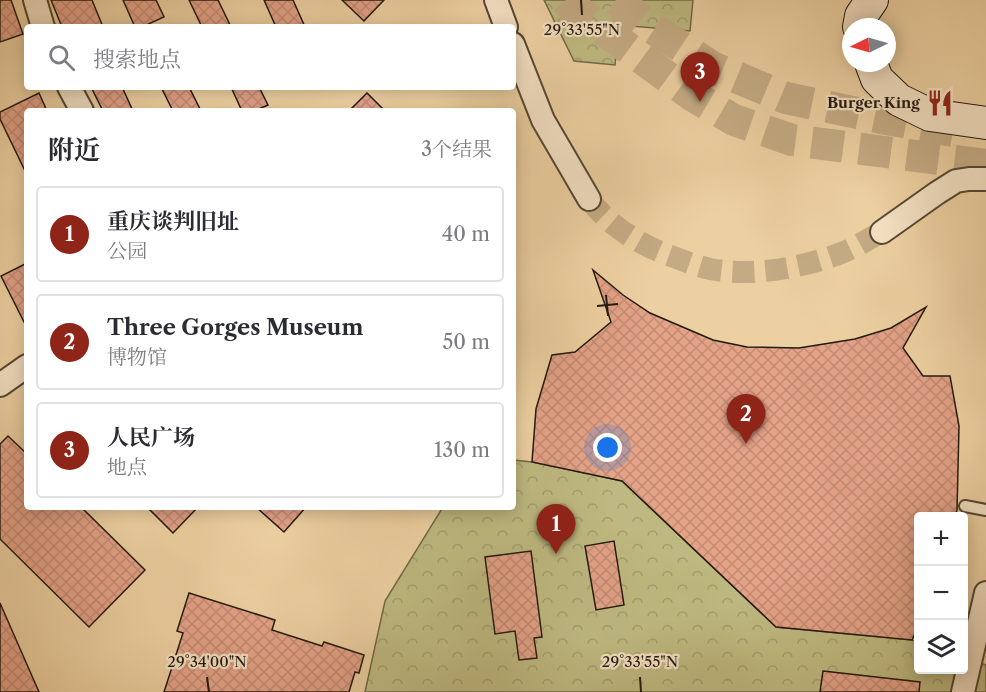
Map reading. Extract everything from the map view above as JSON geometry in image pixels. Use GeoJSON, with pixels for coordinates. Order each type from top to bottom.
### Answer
{"type":"FeatureCollection","features":[{"type":"Feature","properties":{"kind":"street"},"geometry":{"type":"LineString","coordinates":[[35,0],[42,24]]}},
{"type":"Feature","properties":{"kind":"street"},"geometry":{"type":"LineString","coordinates":[[496,0],[505,24]]}},
{"type":"Feature","properties":{"kind":"street"},"geometry":{"type":"LineString","coordinates":[[861,18],[872,0]]}},
{"type":"Feature","properties":{"kind":"street"},"geometry":{"type":"LineString","coordinates":[[516,52],[543,120],[590,199]]}},
{"type":"Feature","properties":{"kind":"street"},"geometry":{"type":"LineString","coordinates":[[874,72],[877,80],[899,100],[930,115],[986,123]]}},
{"type":"Feature","properties":{"kind":"street"},"geometry":{"type":"LineString","coordinates":[[70,90],[80,108]]}},
{"type":"Feature","properties":{"kind":"street"},"geometry":{"type":"LineString","coordinates":[[882,232],[956,181],[986,179]]}},
{"type":"Feature","properties":{"kind":"street"},"geometry":{"type":"LineString","coordinates":[[0,385],[24,368]]}},
{"type":"Feature","properties":{"kind":"street"},"geometry":{"type":"LineString","coordinates":[[963,692],[986,593]]}},
{"type":"Feature","properties":{"kind":"lane"},"geometry":{"type":"LineString","coordinates":[[965,506],[986,510]]}},
{"type":"Feature","properties":{"kind":"green space"},"geometry":{"type":"Polygon","coordinates":[[[544,0],[693,0],[690,31],[619,25],[615,65],[574,61],[544,0]]]}},
{"type":"Feature","properties":{"kind":"green space"},"geometry":{"type":"Polygon","coordinates":[[[516,460],[622,481],[776,627],[912,640],[914,641],[914,674],[968,674],[968,658],[986,665],[986,692],[365,692],[385,601],[441,510],[516,510],[516,460]]]}},
{"type":"Feature","properties":{"kind":"building"},"geometry":{"type":"Polygon","coordinates":[[[0,0],[11,0],[23,34],[0,42],[0,0]]]}},
{"type":"Feature","properties":{"kind":"building"},"geometry":{"type":"Polygon","coordinates":[[[51,0],[92,0],[102,24],[61,24],[51,0]]]}},
{"type":"Feature","properties":{"kind":"building"},"geometry":{"type":"Polygon","coordinates":[[[123,0],[156,0],[164,17],[149,24],[134,24],[123,0]]]}},
{"type":"Feature","properties":{"kind":"building"},"geometry":{"type":"Polygon","coordinates":[[[189,0],[218,0],[230,24],[201,24],[189,0]]]}},
{"type":"Feature","properties":{"kind":"building"},"geometry":{"type":"Polygon","coordinates":[[[264,0],[293,0],[304,24],[275,24],[264,0]]]}},
{"type":"Feature","properties":{"kind":"building"},"geometry":{"type":"Polygon","coordinates":[[[342,0],[384,0],[364,21],[342,0]]]}},
{"type":"Feature","properties":{"kind":"building"},"geometry":{"type":"Polygon","coordinates":[[[92,90],[123,90],[132,108],[102,108],[92,90]]]}},
{"type":"Feature","properties":{"kind":"building"},"geometry":{"type":"Polygon","coordinates":[[[162,90],[190,90],[200,108],[172,108],[162,90]]]}},
{"type":"Feature","properties":{"kind":"building"},"geometry":{"type":"Polygon","coordinates":[[[232,90],[260,90],[268,105],[261,108],[241,108],[232,90]]]}},
{"type":"Feature","properties":{"kind":"building"},"geometry":{"type":"Polygon","coordinates":[[[39,93],[46,108],[24,108],[24,169],[0,119],[0,112],[39,93]]]}},
{"type":"Feature","properties":{"kind":"building"},"geometry":{"type":"Polygon","coordinates":[[[367,93],[382,108],[352,108],[367,93]]]}},
{"type":"Feature","properties":{"kind":"building"},"geometry":{"type":"Polygon","coordinates":[[[24,264],[24,322],[1,276],[24,264]]]}},
{"type":"Feature","properties":{"kind":"building"},"geometry":{"type":"Polygon","coordinates":[[[593,270],[623,295],[650,313],[713,340],[747,347],[799,348],[855,339],[891,328],[926,307],[903,348],[923,376],[950,376],[959,426],[957,510],[956,512],[914,512],[914,636],[912,640],[776,627],[622,481],[532,462],[536,409],[552,355],[575,352],[611,322],[593,270]]]}},
{"type":"Feature","properties":{"kind":"building"},"geometry":{"type":"Polygon","coordinates":[[[8,436],[24,451],[24,510],[84,510],[145,570],[89,627],[0,539],[0,444],[8,436]]]}},
{"type":"Feature","properties":{"kind":"building"},"geometry":{"type":"Polygon","coordinates":[[[150,510],[195,510],[173,533],[150,510]]]}},
{"type":"Feature","properties":{"kind":"building"},"geometry":{"type":"Polygon","coordinates":[[[259,510],[303,510],[284,532],[259,510]]]}},
{"type":"Feature","properties":{"kind":"building"},"geometry":{"type":"Polygon","coordinates":[[[614,541],[624,605],[596,610],[585,546],[614,541]]]}},
{"type":"Feature","properties":{"kind":"building"},"geometry":{"type":"Polygon","coordinates":[[[531,551],[542,637],[534,638],[537,658],[519,660],[515,631],[495,634],[485,557],[531,551]]]}},
{"type":"Feature","properties":{"kind":"building"},"geometry":{"type":"Polygon","coordinates":[[[189,593],[275,620],[272,630],[322,646],[324,642],[364,655],[359,673],[355,672],[349,692],[164,692],[183,633],[177,631],[189,593]]]}},
{"type":"Feature","properties":{"kind":"building"},"geometry":{"type":"Polygon","coordinates":[[[0,603],[39,692],[0,692],[0,603]]]}},
{"type":"Feature","properties":{"kind":"building"},"geometry":{"type":"Polygon","coordinates":[[[823,671],[920,682],[919,692],[820,692],[823,671]]]}},
{"type":"Feature","properties":{"kind":"tunnel"},"geometry":{"type":"LineString","coordinates":[[566,0],[693,96],[734,120],[792,140],[986,165]]}},
{"type":"Feature","properties":{"kind":"tunnel"},"geometry":{"type":"LineString","coordinates":[[616,0],[648,25],[712,67],[786,98],[953,131]]}},
{"type":"Feature","properties":{"kind":"tunnel"},"geometry":{"type":"LineString","coordinates":[[589,199],[606,218],[626,234],[659,252],[695,265],[726,271],[777,270],[794,267],[846,251],[882,232]]}},
{"type":"Feature","properties":{"kind":"place","name":"人民广场"},"geometry":{"type":"Point","coordinates":[700,102]}},
{"type":"Feature","properties":{"kind":"place","name":"Burger King"},"geometry":{"type":"Point","coordinates":[940,103]}},
{"type":"Feature","properties":{"kind":"place","name":"Three Gorges Museum"},"geometry":{"type":"Point","coordinates":[746,444]}},
{"type":"Feature","properties":{"kind":"place","name":"重庆谈判旧址"},"geometry":{"type":"Point","coordinates":[556,554]}}]}
